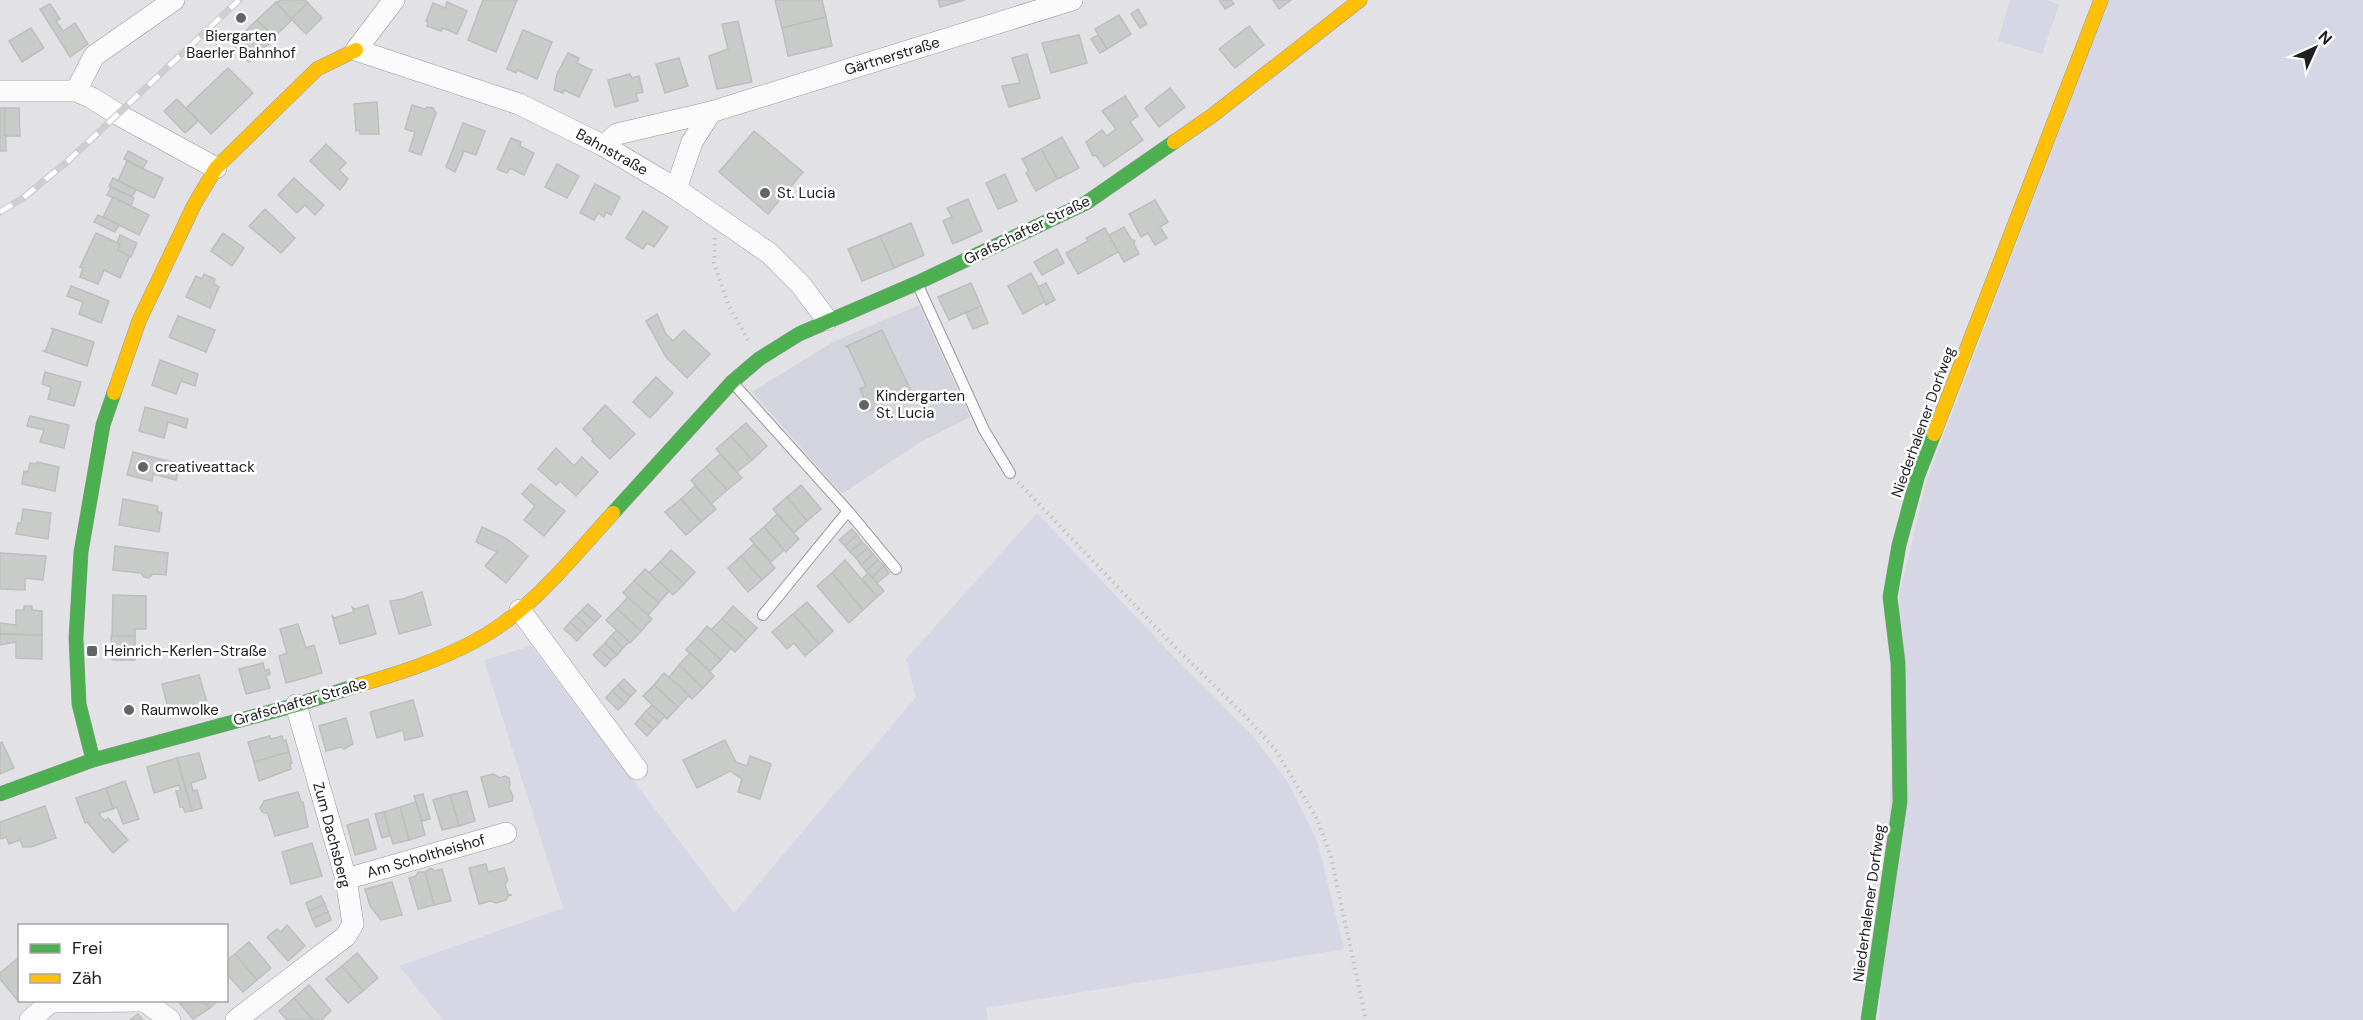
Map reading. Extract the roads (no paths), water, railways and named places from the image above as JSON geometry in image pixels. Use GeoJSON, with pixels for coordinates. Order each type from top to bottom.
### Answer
{"type":"FeatureCollection","features":[{"type":"Feature","properties":{"kind":"street"},"geometry":{"type":"LineString","coordinates":[[76,91],[94,56],[174,0]]}},
{"type":"Feature","properties":{"kind":"street"},"geometry":{"type":"LineString","coordinates":[[93,760],[79,704],[76,638],[81,552],[103,425],[139,321],[172,248],[216,168],[316,69],[356,50],[394,0]]}},
{"type":"Feature","properties":{"kind":"street","name":"Gärtnerstraße"},"geometry":{"type":"LineString","coordinates":[[604,146],[617,134],[711,112],[1072,0]]}},
{"type":"Feature","properties":{"kind":"street","name":"Grafschafter Straße"},"geometry":{"type":"LineString","coordinates":[[0,795],[93,760],[296,705],[425,665],[477,640],[520,610],[551,581],[732,382],[759,359],[827,320],[917,283],[1086,203],[1213,115],[1360,0]]}},
{"type":"Feature","properties":{"kind":"street","name":"Niederhalener Dorfweg"},"geometry":{"type":"LineString","coordinates":[[1868,1020],[1900,802],[1898,663],[1890,597],[1899,545],[1918,475],[2101,0]]}},
{"type":"Feature","properties":{"kind":"street","name":"Bahnstraße"},"geometry":{"type":"LineString","coordinates":[[356,50],[519,104],[604,146],[716,215],[769,254],[801,285],[827,320]]}},
{"type":"Feature","properties":{"kind":"street"},"geometry":{"type":"LineString","coordinates":[[0,91],[59,89],[76,91],[216,168]]}},
{"type":"Feature","properties":{"kind":"street"},"geometry":{"type":"LineString","coordinates":[[676,189],[692,142],[711,112]]}},
{"type":"Feature","properties":{"kind":"street"},"geometry":{"type":"LineString","coordinates":[[520,610],[637,769]]}},
{"type":"Feature","properties":{"kind":"street","name":"Zum Dachsberg"},"geometry":{"type":"LineString","coordinates":[[236,1020],[346,936],[353,924],[346,879],[296,705]]}},
{"type":"Feature","properties":{"kind":"street","name":"Am Scholtheishof"},"geometry":{"type":"LineString","coordinates":[[346,879],[506,833]]}},
{"type":"Feature","properties":{"kind":"street"},"geometry":{"type":"LineString","coordinates":[[30,1020],[51,1002]]}},
{"type":"Feature","properties":{"kind":"street"},"geometry":{"type":"LineString","coordinates":[[144,1002],[170,1020]]}},
{"type":"Feature","properties":{"kind":"lane"},"geometry":{"type":"LineString","coordinates":[[917,283],[984,430],[1010,473]]}},
{"type":"Feature","properties":{"kind":"lane"},"geometry":{"type":"LineString","coordinates":[[732,382],[848,511],[896,569]]}},
{"type":"Feature","properties":{"kind":"lane"},"geometry":{"type":"LineString","coordinates":[[763,615],[848,511]]}},
{"type":"Feature","properties":{"kind":"railway"},"geometry":{"type":"LineString","coordinates":[[0,212],[23,198],[68,161],[239,0]]}},
{"type":"Feature","properties":{"kind":"place","name":"Biergarten Baerler Bahnhof"},"geometry":{"type":"Point","coordinates":[241,18]}},
{"type":"Feature","properties":{"kind":"place","name":"St. Lucia"},"geometry":{"type":"Point","coordinates":[765,193]}},
{"type":"Feature","properties":{"kind":"place","name":"Kindergarten St. Lucia"},"geometry":{"type":"Point","coordinates":[864,405]}},
{"type":"Feature","properties":{"kind":"place","name":"creativeattack"},"geometry":{"type":"Point","coordinates":[143,467]}},
{"type":"Feature","properties":{"kind":"place","name":"Heinrich-Kerlen-Straße"},"geometry":{"type":"Point","coordinates":[92,651]}},
{"type":"Feature","properties":{"kind":"place","name":"Raumwolke"},"geometry":{"type":"Point","coordinates":[129,710]}}]}
